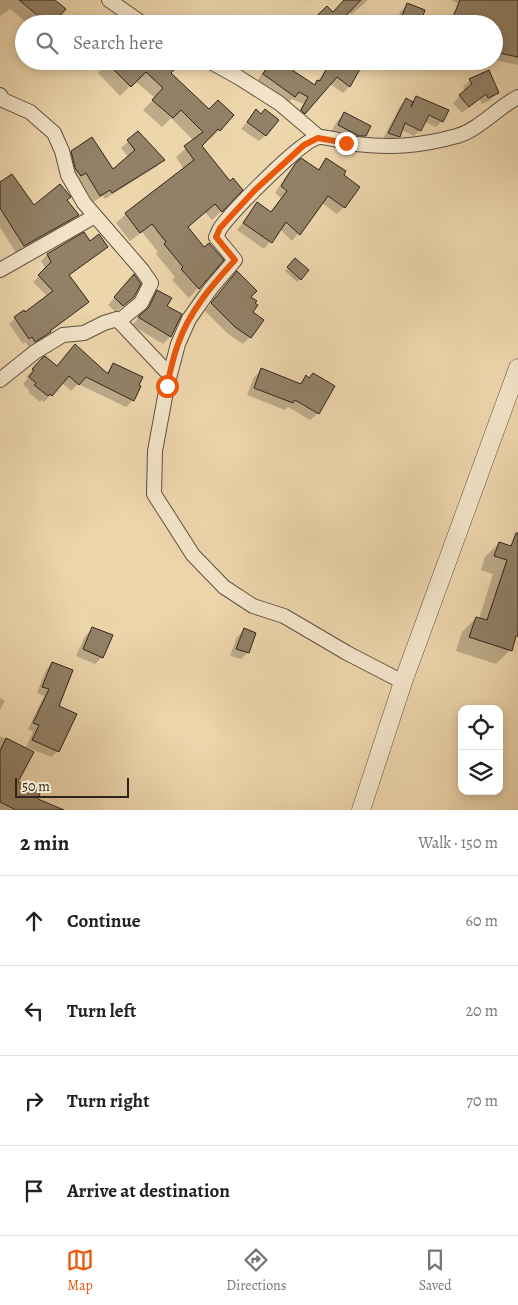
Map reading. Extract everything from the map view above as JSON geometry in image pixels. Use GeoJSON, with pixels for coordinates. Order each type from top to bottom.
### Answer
{"type":"FeatureCollection","features":[{"type":"Feature","properties":{"kind":"street"},"geometry":{"type":"LineString","coordinates":[[109,0],[130,15]]}},
{"type":"Feature","properties":{"kind":"street"},"geometry":{"type":"LineString","coordinates":[[225,70],[279,103],[318,138],[388,147],[411,146],[460,135],[484,121],[506,103],[518,97]]}},
{"type":"Feature","properties":{"kind":"street"},"geometry":{"type":"LineString","coordinates":[[0,95],[4,100],[30,112],[54,133],[62,151],[68,175],[84,203],[151,283],[140,303],[119,321]]}},
{"type":"Feature","properties":{"kind":"street"},"geometry":{"type":"LineString","coordinates":[[318,138],[304,145],[255,190],[220,228],[216,237],[235,260],[211,288],[189,319],[178,344],[170,372],[156,451],[154,494],[193,555],[224,587],[254,606],[284,616],[347,654],[403,682]]}},
{"type":"Feature","properties":{"kind":"street"},"geometry":{"type":"LineString","coordinates":[[0,270],[95,216]]}},
{"type":"Feature","properties":{"kind":"street"},"geometry":{"type":"LineString","coordinates":[[0,380],[35,352],[63,336],[84,333],[104,322],[117,319],[165,370],[170,372]]}},
{"type":"Feature","properties":{"kind":"street"},"geometry":{"type":"LineString","coordinates":[[361,810],[403,682],[518,368]]}},
{"type":"Feature","properties":{"kind":"building"},"geometry":{"type":"Polygon","coordinates":[[[19,0],[55,0],[66,9],[61,15],[37,15],[19,0]]]}},
{"type":"Feature","properties":{"kind":"building"},"geometry":{"type":"Polygon","coordinates":[[[344,0],[361,0],[347,15],[318,15],[327,6],[333,12],[344,0]]]}},
{"type":"Feature","properties":{"kind":"building"},"geometry":{"type":"Polygon","coordinates":[[[460,0],[518,0],[518,57],[503,54],[503,15],[454,15],[460,0]]]}},
{"type":"Feature","properties":{"kind":"building"},"geometry":{"type":"Polygon","coordinates":[[[407,3],[425,10],[423,15],[402,15],[407,3]]]}},
{"type":"Feature","properties":{"kind":"building"},"geometry":{"type":"Polygon","coordinates":[[[114,70],[174,70],[171,73],[209,109],[218,100],[234,115],[220,131],[218,129],[202,146],[230,181],[233,178],[243,190],[222,212],[215,204],[188,227],[204,247],[209,243],[224,260],[199,289],[181,269],[183,267],[164,244],[166,242],[152,224],[140,233],[125,213],[194,160],[184,146],[203,132],[181,110],[173,118],[152,100],[163,88],[146,72],[131,87],[114,70]]]}},
{"type":"Feature","properties":{"kind":"building"},"geometry":{"type":"Polygon","coordinates":[[[265,70],[292,70],[315,85],[317,80],[320,81],[326,70],[359,70],[350,87],[337,77],[305,114],[301,110],[308,97],[299,92],[295,97],[263,74],[265,70]]]}},
{"type":"Feature","properties":{"kind":"building"},"geometry":{"type":"Polygon","coordinates":[[[489,70],[499,93],[488,98],[486,94],[469,107],[459,95],[472,84],[469,79],[489,70]]]}},
{"type":"Feature","properties":{"kind":"building"},"geometry":{"type":"Polygon","coordinates":[[[416,96],[449,110],[443,122],[429,115],[421,131],[405,123],[400,137],[388,133],[406,98],[413,102],[411,107],[416,96]]]}},
{"type":"Feature","properties":{"kind":"building"},"geometry":{"type":"Polygon","coordinates":[[[256,109],[261,114],[265,109],[279,120],[266,136],[247,122],[256,109]]]}},
{"type":"Feature","properties":{"kind":"building"},"geometry":{"type":"Polygon","coordinates":[[[344,112],[371,126],[366,136],[359,136],[338,125],[344,112]]]}},
{"type":"Feature","properties":{"kind":"building"},"geometry":{"type":"Polygon","coordinates":[[[138,131],[165,160],[112,193],[110,190],[100,196],[86,173],[81,176],[75,168],[71,151],[92,137],[113,169],[135,150],[127,140],[138,131]]]}},
{"type":"Feature","properties":{"kind":"building"},"geometry":{"type":"Polygon","coordinates":[[[301,158],[319,170],[326,158],[346,171],[344,175],[360,187],[345,208],[328,196],[300,235],[286,222],[272,243],[243,223],[257,202],[271,212],[287,191],[281,186],[301,158]]]}},
{"type":"Feature","properties":{"kind":"building"},"geometry":{"type":"Polygon","coordinates":[[[12,174],[34,205],[60,184],[71,197],[67,200],[79,215],[24,246],[0,208],[0,182],[12,174]]]}},
{"type":"Feature","properties":{"kind":"building"},"geometry":{"type":"Polygon","coordinates":[[[84,232],[90,241],[99,234],[108,247],[69,275],[89,302],[35,342],[32,337],[29,339],[14,317],[24,310],[25,312],[53,291],[38,275],[51,262],[47,254],[84,232]]]}},
{"type":"Feature","properties":{"kind":"building"},"geometry":{"type":"Polygon","coordinates":[[[295,258],[309,270],[301,280],[287,267],[295,258]]]}},
{"type":"Feature","properties":{"kind":"building"},"geometry":{"type":"Polygon","coordinates":[[[237,271],[257,291],[251,297],[257,301],[255,303],[258,305],[253,312],[264,320],[251,338],[235,327],[211,303],[237,271]]]}},
{"type":"Feature","properties":{"kind":"building"},"geometry":{"type":"Polygon","coordinates":[[[134,274],[141,284],[134,297],[123,306],[114,297],[134,274]]]}},
{"type":"Feature","properties":{"kind":"building"},"geometry":{"type":"Polygon","coordinates":[[[157,290],[172,298],[167,306],[182,314],[171,337],[138,317],[149,307],[157,290]]]}},
{"type":"Feature","properties":{"kind":"building"},"geometry":{"type":"Polygon","coordinates":[[[75,344],[108,374],[113,363],[143,377],[134,401],[86,377],[79,385],[69,376],[52,396],[50,394],[48,396],[34,385],[36,383],[29,377],[34,370],[32,369],[43,357],[45,356],[57,366],[75,344]]]}},
{"type":"Feature","properties":{"kind":"building"},"geometry":{"type":"Polygon","coordinates":[[[261,368],[301,384],[306,375],[309,378],[313,373],[335,386],[319,414],[295,400],[293,403],[254,388],[261,368]]]}},
{"type":"Feature","properties":{"kind":"building"},"geometry":{"type":"Polygon","coordinates":[[[516,533],[518,533],[518,636],[516,636],[512,651],[469,637],[476,617],[487,620],[507,560],[494,556],[499,542],[511,546],[516,533]]]}},
{"type":"Feature","properties":{"kind":"building"},"geometry":{"type":"Polygon","coordinates":[[[92,627],[113,635],[103,658],[83,649],[92,627]]]}},
{"type":"Feature","properties":{"kind":"building"},"geometry":{"type":"Polygon","coordinates":[[[244,628],[256,633],[249,653],[236,649],[244,628]]]}},
{"type":"Feature","properties":{"kind":"building"},"geometry":{"type":"Polygon","coordinates":[[[52,662],[73,670],[59,706],[77,714],[59,752],[32,740],[39,725],[33,723],[49,689],[42,687],[52,662]]]}},
{"type":"Feature","properties":{"kind":"building"},"geometry":{"type":"Polygon","coordinates":[[[6,738],[34,752],[18,782],[41,791],[38,799],[64,810],[16,810],[0,802],[0,751],[6,738]]]}},
{"type":"Feature","properties":{"kind":"route"},"geometry":{"type":"LineString","coordinates":[[167,386],[178,344],[189,319],[211,288],[235,260],[216,237],[220,228],[255,190],[304,145],[318,138],[346,143]]}}]}
